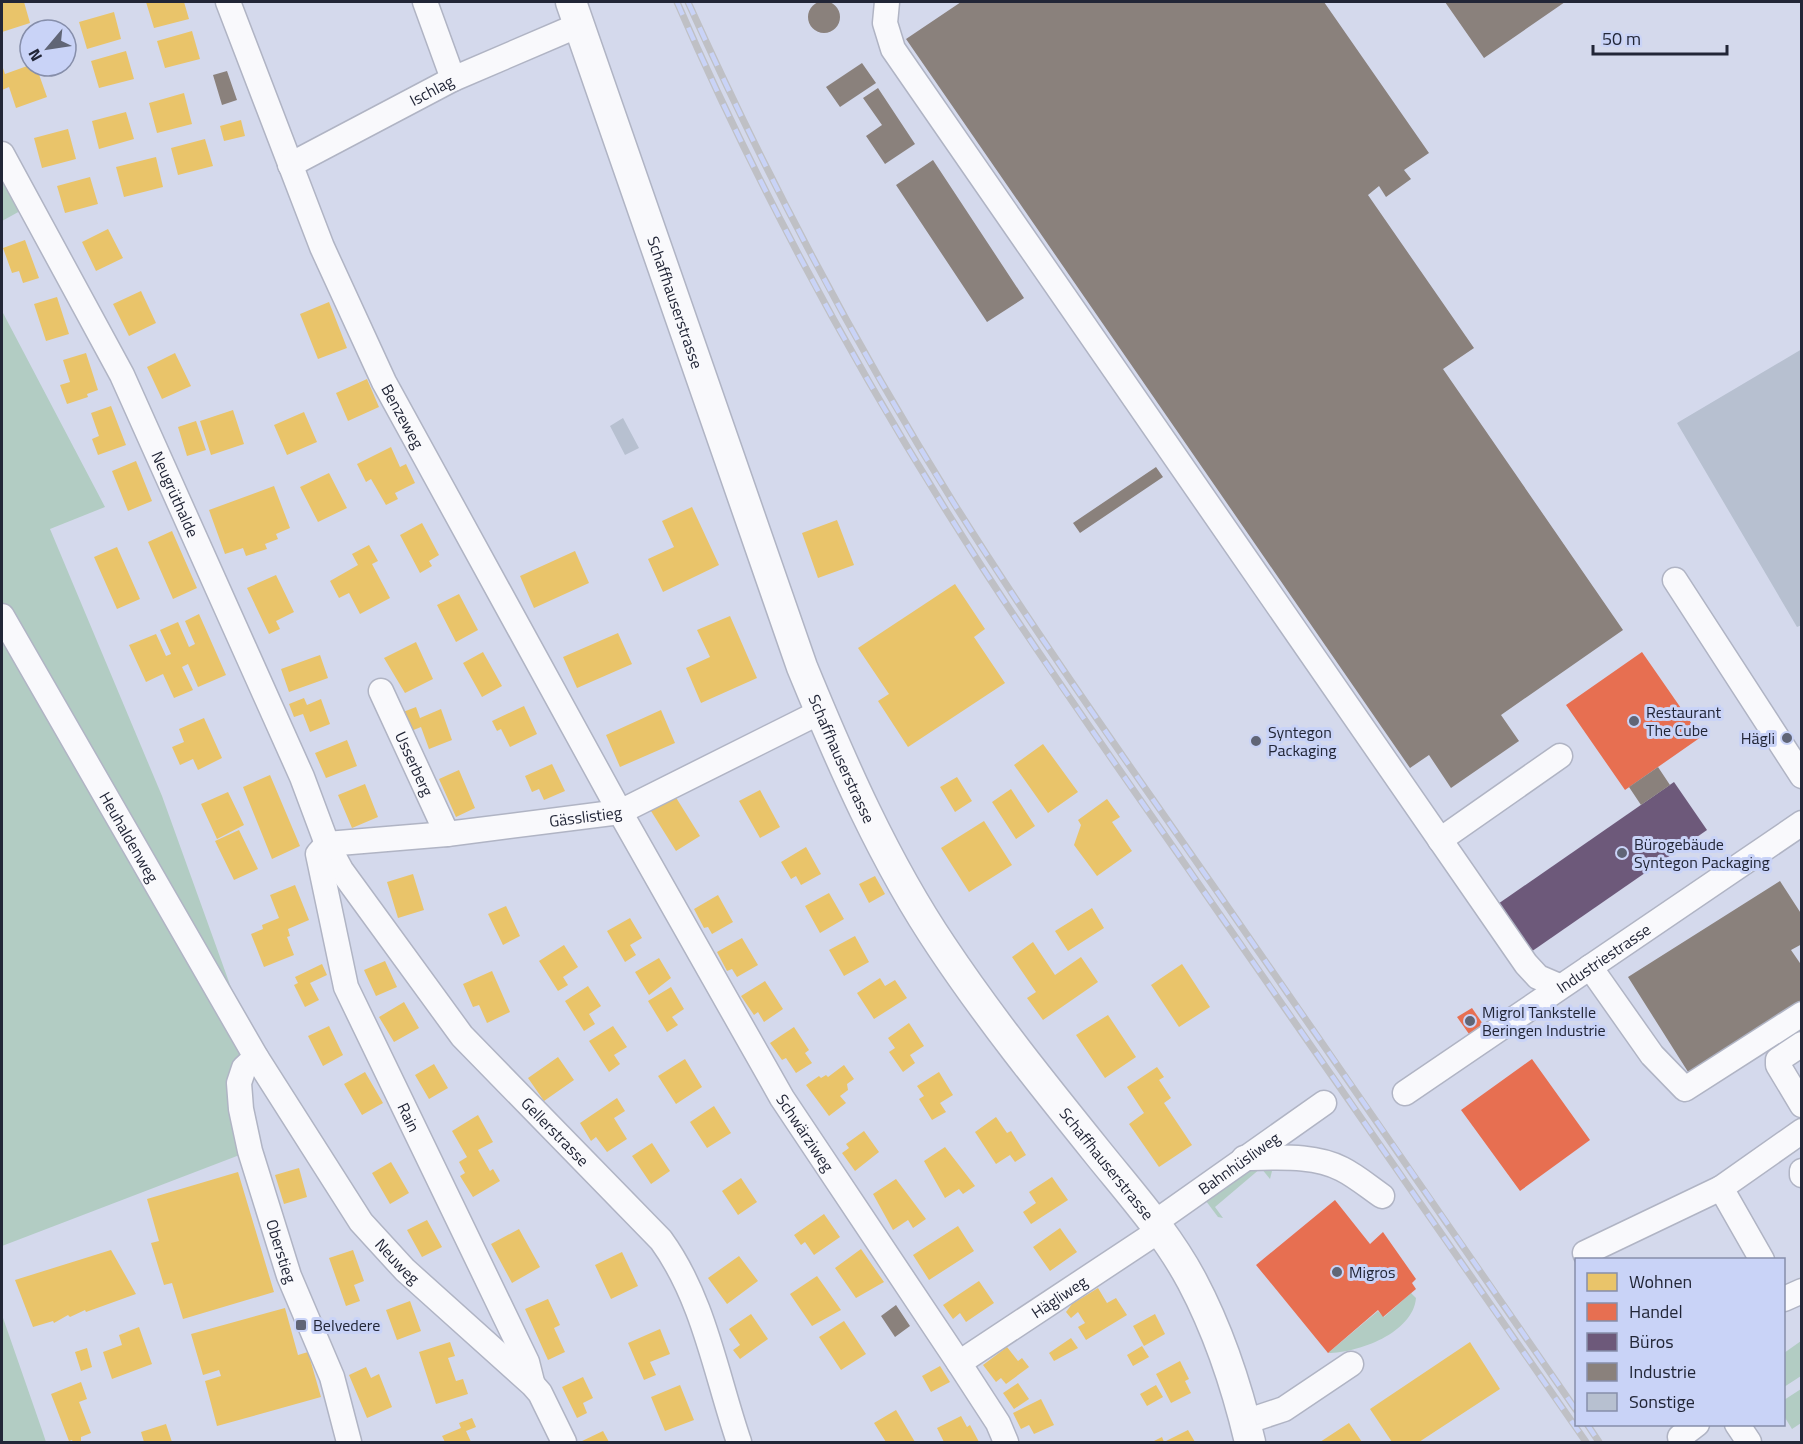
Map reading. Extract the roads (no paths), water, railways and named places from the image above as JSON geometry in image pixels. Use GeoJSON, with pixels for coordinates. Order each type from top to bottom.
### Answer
{"type":"FeatureCollection","features":[{"type":"Feature","properties":{"kind":"main road","name":"Schaffhauserstrasse"},"geometry":{"type":"LineString","coordinates":[[575,13],[802,667],[820,712],[893,862],[941,946],[1017,1052],[1157,1226],[1191,1279],[1213,1323],[1248,1432]]}},
{"type":"Feature","properties":{"kind":"street","name":"Benzeweg"},"geometry":{"type":"LineString","coordinates":[[228,2],[322,247],[384,382],[620,812]]}},
{"type":"Feature","properties":{"kind":"street"},"geometry":{"type":"LineString","coordinates":[[425,2],[453,79]]}},
{"type":"Feature","properties":{"kind":"street"},"geometry":{"type":"LineString","coordinates":[[887,2],[885,23],[893,49],[1526,964],[1538,976],[1559,986]]}},
{"type":"Feature","properties":{"kind":"street","name":"Ischlag"},"geometry":{"type":"LineString","coordinates":[[290,165],[575,13]]}},
{"type":"Feature","properties":{"kind":"street","name":"Neugrüthalde"},"geometry":{"type":"LineString","coordinates":[[2,154],[123,375],[302,777],[327,844]]}},
{"type":"Feature","properties":{"kind":"street"},"geometry":{"type":"LineString","coordinates":[[1676,580],[1802,776]]}},
{"type":"Feature","properties":{"kind":"street","name":"Heuhaldenweg"},"geometry":{"type":"LineString","coordinates":[[2,616],[256,1057]]}},
{"type":"Feature","properties":{"kind":"street","name":"Usserberg"},"geometry":{"type":"LineString","coordinates":[[381,691],[447,834]]}},
{"type":"Feature","properties":{"kind":"street","name":"Gässlistieg"},"geometry":{"type":"LineString","coordinates":[[327,844],[447,834],[620,812],[820,712]]}},
{"type":"Feature","properties":{"kind":"street"},"geometry":{"type":"LineString","coordinates":[[1440,840],[1560,756]]}},
{"type":"Feature","properties":{"kind":"street","name":"Schwärziweg"},"geometry":{"type":"LineString","coordinates":[[620,812],[782,1098],[960,1363],[998,1423],[1006,1443]]}},
{"type":"Feature","properties":{"kind":"street","name":"Industriestrasse"},"geometry":{"type":"LineString","coordinates":[[1405,1093],[1559,986],[1802,823]]}},
{"type":"Feature","properties":{"kind":"street","name":"Rain"},"geometry":{"type":"LineString","coordinates":[[327,844],[318,854],[319,866],[326,884],[346,987],[528,1362],[533,1385]]}},
{"type":"Feature","properties":{"kind":"street","name":"Gellerstrasse"},"geometry":{"type":"LineString","coordinates":[[327,844],[362,900],[462,1036],[661,1240],[676,1261],[695,1301],[739,1443]]}},
{"type":"Feature","properties":{"kind":"street"},"geometry":{"type":"LineString","coordinates":[[1590,967],[1652,1055],[1685,1089],[1802,1014]]}},
{"type":"Feature","properties":{"kind":"street"},"geometry":{"type":"LineString","coordinates":[[1802,1044],[1778,1060],[1778,1065],[1795,1076],[1802,1105]]}},
{"type":"Feature","properties":{"kind":"street","name":"Neuweg"},"geometry":{"type":"LineString","coordinates":[[256,1057],[361,1222],[405,1270],[533,1385],[540,1393],[564,1443]]}},
{"type":"Feature","properties":{"kind":"street","name":"Oberstieg"},"geometry":{"type":"LineString","coordinates":[[256,1057],[244,1068],[239,1083],[241,1109],[250,1151],[289,1276],[332,1377],[349,1443]]}},
{"type":"Feature","properties":{"kind":"street","name":"Bahnhüsliweg"},"geometry":{"type":"LineString","coordinates":[[1157,1226],[1244,1158],[1324,1103]]}},
{"type":"Feature","properties":{"kind":"street"},"geometry":{"type":"LineString","coordinates":[[1588,1258],[1585,1253],[1720,1188],[1802,1131]]}},
{"type":"Feature","properties":{"kind":"street"},"geometry":{"type":"LineString","coordinates":[[1244,1158],[1302,1159],[1330,1164],[1347,1171],[1382,1196]]}},
{"type":"Feature","properties":{"kind":"street"},"geometry":{"type":"LineString","coordinates":[[1720,1188],[1761,1258]]}},
{"type":"Feature","properties":{"kind":"street","name":"Hägliweg"},"geometry":{"type":"LineString","coordinates":[[960,1363],[1157,1226]]}},
{"type":"Feature","properties":{"kind":"street"},"geometry":{"type":"LineString","coordinates":[[491,1346],[502,1341],[511,1330]]}},
{"type":"Feature","properties":{"kind":"street"},"geometry":{"type":"LineString","coordinates":[[1248,1432],[1351,1364]]}},
{"type":"Feature","properties":{"kind":"street"},"geometry":{"type":"LineString","coordinates":[[1738,1426],[1749,1443]]}},
{"type":"Feature","properties":{"kind":"railway"},"geometry":{"type":"LineString","coordinates":[[677,2],[744,148],[780,219],[857,361],[939,499],[1062,687],[1586,1442]]}},
{"type":"Feature","properties":{"kind":"railway"},"geometry":{"type":"LineString","coordinates":[[688,2],[748,131],[813,258],[882,382],[955,505],[1087,704],[1575,1409]]}},
{"type":"Feature","properties":{"kind":"railway"},"geometry":{"type":"LineString","coordinates":[[1588,1426],[1599,1442]]}},
{"type":"Feature","properties":{"kind":"place","name":"Restaurant The Cube"},"geometry":{"type":"Point","coordinates":[1634,721]}},
{"type":"Feature","properties":{"kind":"place","name":"Hägli"},"geometry":{"type":"Point","coordinates":[1787,738]}},
{"type":"Feature","properties":{"kind":"place","name":"Syntegon Packaging"},"geometry":{"type":"Point","coordinates":[1256,741]}},
{"type":"Feature","properties":{"kind":"place","name":"Bürogebäude Syntegon Packaging"},"geometry":{"type":"Point","coordinates":[1622,853]}},
{"type":"Feature","properties":{"kind":"place","name":"Migrol Tankstelle Beringen Industrie"},"geometry":{"type":"Point","coordinates":[1470,1021]}},
{"type":"Feature","properties":{"kind":"place","name":"Migros"},"geometry":{"type":"Point","coordinates":[1337,1272]}},
{"type":"Feature","properties":{"kind":"place","name":"Belvedere"},"geometry":{"type":"Point","coordinates":[301,1325]}}]}
